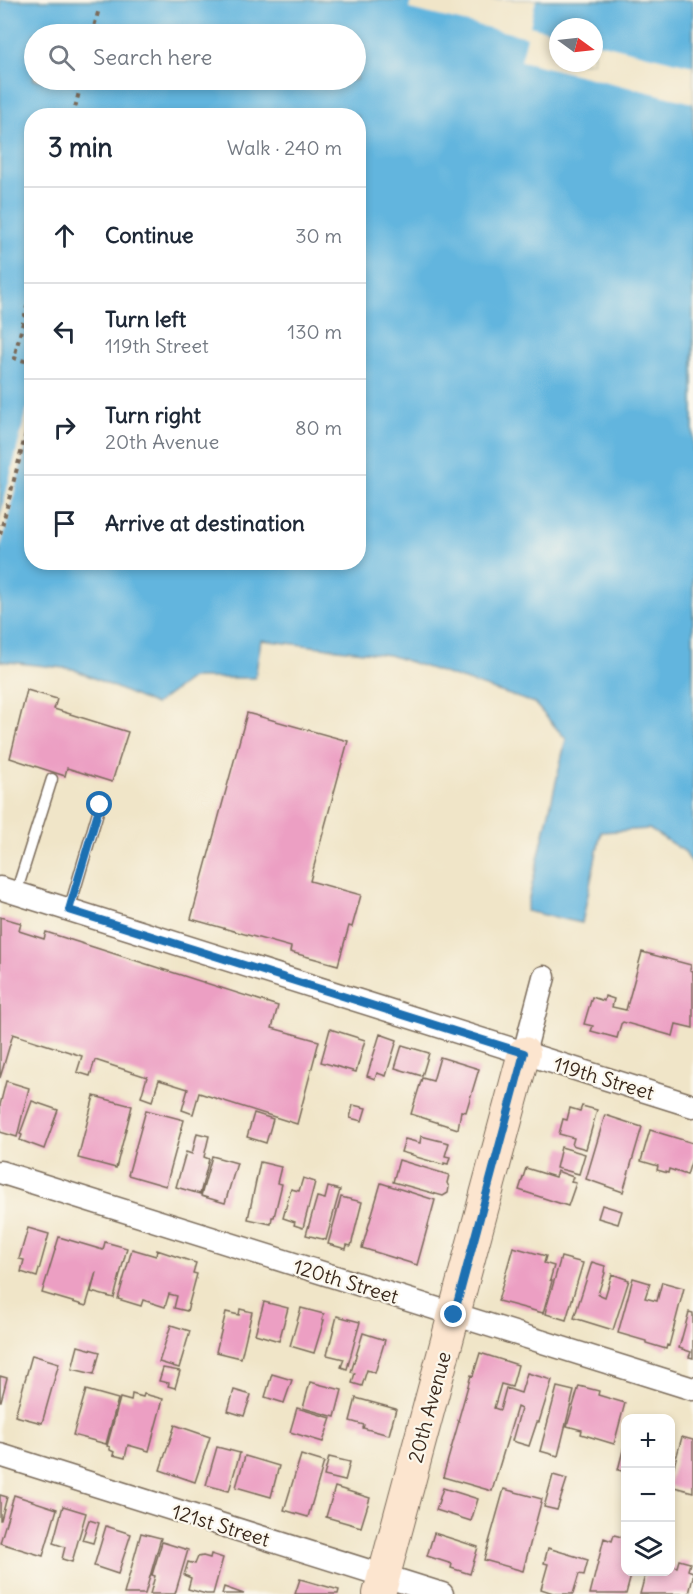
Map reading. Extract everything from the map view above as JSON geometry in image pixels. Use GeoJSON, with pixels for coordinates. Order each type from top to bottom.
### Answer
{"type":"FeatureCollection","features":[{"type":"Feature","properties":{"kind":"street","name":"119th Street"},"geometry":{"type":"LineString","coordinates":[[8,891],[693,1106]]}},
{"type":"Feature","properties":{"kind":"street","name":"20th Avenue"},"geometry":{"type":"LineString","coordinates":[[381,1585],[544,977]]}},
{"type":"Feature","properties":{"kind":"street","name":"120th Street"},"geometry":{"type":"LineString","coordinates":[[0,1172],[693,1389]]}},
{"type":"Feature","properties":{"kind":"street","name":"121st Street"},"geometry":{"type":"LineString","coordinates":[[0,1455],[381,1585],[442,1594]]}},
{"type":"Feature","properties":{"kind":"lane"},"geometry":{"type":"LineString","coordinates":[[8,891],[52,779]]}},
{"type":"Feature","properties":{"kind":"lane"},"geometry":{"type":"LineString","coordinates":[[69,910],[100,805]]}},
{"type":"Feature","properties":{"kind":"path"},"geometry":{"type":"LineString","coordinates":[[95,24],[99,9]]}},
{"type":"Feature","properties":{"kind":"path"},"geometry":{"type":"LineString","coordinates":[[75,108],[80,90]]}},
{"type":"Feature","properties":{"kind":"path"},"geometry":{"type":"LineString","coordinates":[[24,319],[14,358],[24,361]]}},
{"type":"Feature","properties":{"kind":"path"},"geometry":{"type":"LineString","coordinates":[[0,534],[24,441]]}},
{"type":"Feature","properties":{"kind":"water"},"geometry":{"type":"Polygon","coordinates":[[[0,0],[693,0],[693,865],[684,851],[649,829],[601,832],[582,923],[526,911],[566,739],[534,703],[389,655],[261,640],[255,678],[191,678],[155,705],[73,669],[0,661],[0,0]]]}},
{"type":"Feature","properties":{"kind":"pier"},"geometry":{"type":"Polygon","coordinates":[[[411,0],[536,0],[530,26],[549,31],[549,68],[521,61],[527,37],[409,9],[411,0]]]}},
{"type":"Feature","properties":{"kind":"pier"},"geometry":{"type":"Polygon","coordinates":[[[603,44],[693,66],[693,103],[566,72],[603,72],[603,44]]]}},
{"type":"Feature","properties":{"kind":"pier"},"geometry":{"type":"Polygon","coordinates":[[[24,421],[24,454],[0,550],[0,518],[24,421]]]}},
{"type":"Feature","properties":{"kind":"building"},"geometry":{"type":"Polygon","coordinates":[[[27,690],[57,699],[54,709],[128,732],[112,782],[67,768],[65,776],[10,758],[27,690]]]}},
{"type":"Feature","properties":{"kind":"building"},"geometry":{"type":"Polygon","coordinates":[[[247,713],[348,741],[310,881],[361,895],[338,965],[290,952],[291,947],[191,919],[247,713]]]}},
{"type":"Feature","properties":{"kind":"building"},"geometry":{"type":"Polygon","coordinates":[[[0,917],[21,923],[19,931],[44,939],[46,932],[278,1006],[272,1028],[319,1041],[297,1124],[199,1093],[193,1114],[182,1110],[188,1089],[159,1080],[152,1101],[141,1097],[147,1077],[95,1060],[90,1076],[77,1072],[82,1056],[13,1034],[0,1078],[0,917]]]}},
{"type":"Feature","properties":{"kind":"building"},"geometry":{"type":"Polygon","coordinates":[[[642,952],[691,965],[690,970],[693,971],[693,1028],[676,1024],[673,1036],[623,1022],[617,1038],[591,1031],[593,1026],[584,1024],[592,997],[604,1001],[605,996],[614,999],[612,1007],[626,1010],[642,952]]]}},
{"type":"Feature","properties":{"kind":"building"},"geometry":{"type":"Polygon","coordinates":[[[330,1029],[365,1040],[356,1072],[321,1062],[330,1029]]]}},
{"type":"Feature","properties":{"kind":"building"},"geometry":{"type":"Polygon","coordinates":[[[380,1034],[397,1040],[386,1076],[377,1073],[375,1079],[367,1076],[380,1034]]]}},
{"type":"Feature","properties":{"kind":"building"},"geometry":{"type":"Polygon","coordinates":[[[402,1045],[429,1053],[422,1076],[395,1068],[402,1045]]]}},
{"type":"Feature","properties":{"kind":"building"},"geometry":{"type":"Polygon","coordinates":[[[440,1057],[479,1069],[466,1112],[461,1111],[458,1129],[411,1114],[422,1078],[433,1081],[440,1057]]]}},
{"type":"Feature","properties":{"kind":"building"},"geometry":{"type":"Polygon","coordinates":[[[6,1081],[29,1088],[17,1137],[0,1132],[0,1105],[6,1081]]]}},
{"type":"Feature","properties":{"kind":"building"},"geometry":{"type":"Polygon","coordinates":[[[94,1096],[132,1106],[116,1168],[78,1158],[94,1096]]]}},
{"type":"Feature","properties":{"kind":"building"},"geometry":{"type":"Polygon","coordinates":[[[32,1101],[58,1110],[44,1149],[20,1140],[32,1101]]]}},
{"type":"Feature","properties":{"kind":"building"},"geometry":{"type":"Polygon","coordinates":[[[353,1105],[366,1108],[362,1121],[350,1118],[353,1105]]]}},
{"type":"Feature","properties":{"kind":"building"},"geometry":{"type":"Polygon","coordinates":[[[582,1106],[597,1110],[586,1149],[572,1145],[574,1138],[559,1134],[563,1119],[567,1120],[570,1108],[580,1111],[582,1106]]]}},
{"type":"Feature","properties":{"kind":"building"},"geometry":{"type":"Polygon","coordinates":[[[146,1110],[184,1120],[166,1186],[128,1175],[146,1110]]]}},
{"type":"Feature","properties":{"kind":"building"},"geometry":{"type":"Polygon","coordinates":[[[254,1113],[273,1119],[266,1143],[247,1137],[254,1113]]]}},
{"type":"Feature","properties":{"kind":"building"},"geometry":{"type":"Polygon","coordinates":[[[605,1115],[642,1127],[623,1192],[586,1179],[605,1115]]]}},
{"type":"Feature","properties":{"kind":"building"},"geometry":{"type":"Polygon","coordinates":[[[650,1130],[693,1143],[693,1156],[687,1175],[669,1169],[668,1173],[657,1170],[658,1166],[641,1161],[650,1130]]]}},
{"type":"Feature","properties":{"kind":"building"},"geometry":{"type":"Polygon","coordinates":[[[197,1133],[209,1136],[204,1157],[209,1159],[200,1194],[176,1187],[186,1152],[192,1154],[197,1133]]]}},
{"type":"Feature","properties":{"kind":"building"},"geometry":{"type":"Polygon","coordinates":[[[421,1136],[449,1143],[445,1156],[450,1157],[448,1164],[444,1163],[444,1165],[401,1152],[405,1139],[420,1143],[421,1136]]]}},
{"type":"Feature","properties":{"kind":"building"},"geometry":{"type":"Polygon","coordinates":[[[561,1147],[585,1154],[579,1174],[556,1168],[561,1147]]]}},
{"type":"Feature","properties":{"kind":"building"},"geometry":{"type":"Polygon","coordinates":[[[212,1156],[237,1163],[225,1203],[201,1196],[212,1156]]]}},
{"type":"Feature","properties":{"kind":"building"},"geometry":{"type":"Polygon","coordinates":[[[399,1160],[449,1175],[448,1193],[443,1196],[393,1182],[399,1160]]]}},
{"type":"Feature","properties":{"kind":"building"},"geometry":{"type":"Polygon","coordinates":[[[260,1162],[281,1167],[277,1183],[282,1184],[271,1224],[248,1219],[260,1162]]]}},
{"type":"Feature","properties":{"kind":"building"},"geometry":{"type":"Polygon","coordinates":[[[526,1168],[555,1177],[557,1171],[573,1177],[571,1182],[576,1183],[568,1206],[519,1190],[526,1168]]]}},
{"type":"Feature","properties":{"kind":"building"},"geometry":{"type":"Polygon","coordinates":[[[303,1178],[315,1182],[303,1228],[283,1218],[291,1189],[299,1191],[303,1178]]]}},
{"type":"Feature","properties":{"kind":"building"},"geometry":{"type":"Polygon","coordinates":[[[381,1183],[435,1200],[417,1265],[362,1248],[381,1183]]]}},
{"type":"Feature","properties":{"kind":"building"},"geometry":{"type":"Polygon","coordinates":[[[328,1187],[340,1190],[326,1240],[306,1235],[317,1197],[325,1199],[328,1187]]]}},
{"type":"Feature","properties":{"kind":"building"},"geometry":{"type":"Polygon","coordinates":[[[341,1197],[362,1202],[351,1246],[347,1245],[346,1249],[328,1244],[341,1197]]]}},
{"type":"Feature","properties":{"kind":"building"},"geometry":{"type":"Polygon","coordinates":[[[602,1205],[622,1211],[618,1224],[598,1218],[602,1205]]]}},
{"type":"Feature","properties":{"kind":"building"},"geometry":{"type":"Polygon","coordinates":[[[28,1228],[49,1234],[37,1277],[21,1272],[24,1260],[19,1259],[28,1228]]]}},
{"type":"Feature","properties":{"kind":"building"},"geometry":{"type":"Polygon","coordinates":[[[59,1237],[103,1250],[105,1242],[127,1248],[114,1298],[91,1292],[96,1272],[86,1306],[42,1293],[59,1237]]]}},
{"type":"Feature","properties":{"kind":"building"},"geometry":{"type":"Polygon","coordinates":[[[513,1247],[546,1256],[544,1263],[554,1266],[543,1313],[498,1301],[513,1247]]]}},
{"type":"Feature","properties":{"kind":"building"},"geometry":{"type":"Polygon","coordinates":[[[132,1249],[156,1256],[157,1250],[196,1263],[193,1273],[197,1274],[187,1311],[174,1308],[177,1296],[169,1294],[165,1307],[143,1300],[141,1306],[118,1299],[132,1249]]]}},
{"type":"Feature","properties":{"kind":"building"},"geometry":{"type":"Polygon","coordinates":[[[561,1257],[583,1263],[566,1320],[546,1314],[561,1257]]]}},
{"type":"Feature","properties":{"kind":"building"},"geometry":{"type":"Polygon","coordinates":[[[592,1262],[605,1266],[598,1294],[605,1297],[612,1274],[629,1280],[613,1330],[574,1318],[592,1262]]]}},
{"type":"Feature","properties":{"kind":"building"},"geometry":{"type":"Polygon","coordinates":[[[633,1278],[650,1283],[645,1298],[657,1301],[662,1282],[684,1288],[669,1346],[667,1345],[666,1349],[618,1333],[633,1278]]]}},
{"type":"Feature","properties":{"kind":"building"},"geometry":{"type":"Polygon","coordinates":[[[264,1302],[288,1308],[279,1341],[255,1334],[264,1302]]]}},
{"type":"Feature","properties":{"kind":"building"},"geometry":{"type":"Polygon","coordinates":[[[301,1308],[324,1314],[314,1353],[290,1346],[301,1308]]]}},
{"type":"Feature","properties":{"kind":"building"},"geometry":{"type":"Polygon","coordinates":[[[240,1309],[252,1312],[241,1358],[216,1352],[226,1312],[239,1315],[240,1309]]]}},
{"type":"Feature","properties":{"kind":"building"},"geometry":{"type":"Polygon","coordinates":[[[689,1312],[693,1313],[693,1358],[689,1357],[691,1352],[679,1348],[689,1312]]]}},
{"type":"Feature","properties":{"kind":"building"},"geometry":{"type":"Polygon","coordinates":[[[337,1316],[360,1322],[347,1369],[341,1367],[344,1359],[327,1355],[337,1316]]]}},
{"type":"Feature","properties":{"kind":"building"},"geometry":{"type":"Polygon","coordinates":[[[171,1325],[190,1331],[179,1368],[159,1362],[171,1325]]]}},
{"type":"Feature","properties":{"kind":"building"},"geometry":{"type":"Polygon","coordinates":[[[363,1333],[385,1340],[375,1373],[367,1370],[362,1386],[352,1383],[355,1373],[351,1372],[363,1333]]]}},
{"type":"Feature","properties":{"kind":"building"},"geometry":{"type":"Polygon","coordinates":[[[78,1346],[100,1352],[94,1374],[72,1369],[78,1346]]]}},
{"type":"Feature","properties":{"kind":"building"},"geometry":{"type":"Polygon","coordinates":[[[480,1353],[518,1365],[512,1387],[501,1384],[494,1408],[500,1410],[506,1388],[521,1393],[527,1373],[552,1380],[529,1446],[512,1441],[521,1409],[517,1407],[492,1491],[443,1477],[471,1375],[473,1376],[480,1353]]]}},
{"type":"Feature","properties":{"kind":"building"},"geometry":{"type":"Polygon","coordinates":[[[32,1355],[59,1363],[42,1423],[15,1416],[32,1355]]]}},
{"type":"Feature","properties":{"kind":"building"},"geometry":{"type":"Polygon","coordinates":[[[163,1368],[180,1371],[175,1388],[168,1386],[169,1383],[159,1381],[163,1368]]]}},
{"type":"Feature","properties":{"kind":"building"},"geometry":{"type":"Polygon","coordinates":[[[272,1374],[292,1380],[284,1403],[265,1397],[272,1374]]]}},
{"type":"Feature","properties":{"kind":"building"},"geometry":{"type":"Polygon","coordinates":[[[0,1376],[7,1378],[1,1401],[0,1401],[0,1376]]]}},
{"type":"Feature","properties":{"kind":"building"},"geometry":{"type":"Polygon","coordinates":[[[310,1382],[342,1390],[335,1417],[303,1408],[310,1382]]]}},
{"type":"Feature","properties":{"kind":"building"},"geometry":{"type":"Polygon","coordinates":[[[579,1386],[599,1391],[598,1395],[625,1403],[614,1444],[581,1434],[582,1430],[567,1426],[579,1386]]]}},
{"type":"Feature","properties":{"kind":"building"},"geometry":{"type":"Polygon","coordinates":[[[557,1387],[574,1391],[558,1456],[540,1451],[557,1387]]]}},
{"type":"Feature","properties":{"kind":"building"},"geometry":{"type":"Polygon","coordinates":[[[86,1390],[118,1399],[106,1444],[73,1435],[86,1390]]]}},
{"type":"Feature","properties":{"kind":"building"},"geometry":{"type":"Polygon","coordinates":[[[234,1390],[251,1395],[244,1416],[228,1411],[234,1390]]]}},
{"type":"Feature","properties":{"kind":"building"},"geometry":{"type":"Polygon","coordinates":[[[132,1394],[143,1397],[144,1394],[163,1399],[149,1451],[128,1445],[125,1458],[113,1455],[114,1452],[107,1446],[120,1398],[131,1401],[132,1394]]]}},
{"type":"Feature","properties":{"kind":"building"},"geometry":{"type":"Polygon","coordinates":[[[356,1398],[396,1409],[389,1435],[363,1428],[364,1425],[350,1421],[356,1398]]]}},
{"type":"Feature","properties":{"kind":"building"},"geometry":{"type":"Polygon","coordinates":[[[297,1408],[331,1418],[323,1442],[290,1432],[297,1408]]]}},
{"type":"Feature","properties":{"kind":"building"},"geometry":{"type":"Polygon","coordinates":[[[175,1425],[210,1437],[195,1482],[160,1470],[175,1425]]]}},
{"type":"Feature","properties":{"kind":"building"},"geometry":{"type":"Polygon","coordinates":[[[682,1437],[693,1440],[693,1492],[675,1487],[675,1462],[682,1437]]]}},
{"type":"Feature","properties":{"kind":"building"},"geometry":{"type":"Polygon","coordinates":[[[217,1447],[240,1453],[229,1491],[206,1485],[217,1447]]]}},
{"type":"Feature","properties":{"kind":"building"},"geometry":{"type":"Polygon","coordinates":[[[301,1455],[324,1462],[308,1517],[284,1510],[301,1455]]]}},
{"type":"Feature","properties":{"kind":"building"},"geometry":{"type":"Polygon","coordinates":[[[245,1456],[279,1466],[271,1497],[236,1487],[245,1456]]]}},
{"type":"Feature","properties":{"kind":"building"},"geometry":{"type":"Polygon","coordinates":[[[329,1457],[350,1462],[345,1481],[324,1476],[329,1457]]]}},
{"type":"Feature","properties":{"kind":"building"},"geometry":{"type":"Polygon","coordinates":[[[553,1475],[567,1479],[557,1510],[544,1507],[553,1475]]]}},
{"type":"Feature","properties":{"kind":"building"},"geometry":{"type":"Polygon","coordinates":[[[335,1487],[370,1498],[361,1527],[326,1517],[335,1487]]]}},
{"type":"Feature","properties":{"kind":"building"},"geometry":{"type":"Polygon","coordinates":[[[443,1488],[478,1499],[471,1521],[436,1510],[443,1488]]]}},
{"type":"Feature","properties":{"kind":"building"},"geometry":{"type":"Polygon","coordinates":[[[504,1489],[542,1499],[523,1571],[484,1560],[504,1489]]]}},
{"type":"Feature","properties":{"kind":"building"},"geometry":{"type":"Polygon","coordinates":[[[0,1495],[7,1497],[1,1520],[0,1520],[0,1495]]]}},
{"type":"Feature","properties":{"kind":"building"},"geometry":{"type":"Polygon","coordinates":[[[14,1495],[57,1509],[43,1556],[0,1543],[14,1495]]]}},
{"type":"Feature","properties":{"kind":"building"},"geometry":{"type":"Polygon","coordinates":[[[63,1506],[86,1513],[72,1562],[62,1559],[65,1547],[53,1543],[63,1506]]]}},
{"type":"Feature","properties":{"kind":"building"},"geometry":{"type":"Polygon","coordinates":[[[89,1520],[99,1523],[93,1543],[82,1540],[89,1520]]]}},
{"type":"Feature","properties":{"kind":"building"},"geometry":{"type":"Polygon","coordinates":[[[106,1526],[131,1534],[118,1574],[94,1566],[106,1526]]]}},
{"type":"Feature","properties":{"kind":"building"},"geometry":{"type":"Polygon","coordinates":[[[141,1533],[161,1538],[145,1594],[124,1594],[141,1533]]]}},
{"type":"Feature","properties":{"kind":"building"},"geometry":{"type":"Polygon","coordinates":[[[434,1533],[478,1547],[470,1574],[451,1568],[452,1564],[427,1556],[434,1533]]]}},
{"type":"Feature","properties":{"kind":"building"},"geometry":{"type":"Polygon","coordinates":[[[614,1535],[621,1537],[621,1576],[631,1576],[626,1594],[590,1594],[604,1538],[612,1541],[614,1535]]]}},
{"type":"Feature","properties":{"kind":"building"},"geometry":{"type":"Polygon","coordinates":[[[162,1542],[188,1550],[175,1594],[150,1594],[155,1576],[152,1575],[162,1542]]]}},
{"type":"Feature","properties":{"kind":"building"},"geometry":{"type":"Polygon","coordinates":[[[548,1548],[588,1560],[584,1575],[579,1574],[573,1594],[556,1594],[541,1589],[548,1564],[544,1563],[548,1548]]]}},
{"type":"Feature","properties":{"kind":"building"},"geometry":{"type":"Polygon","coordinates":[[[211,1554],[223,1558],[213,1594],[188,1589],[191,1578],[184,1575],[188,1562],[195,1564],[198,1557],[210,1558],[211,1554]]]}},
{"type":"Feature","properties":{"kind":"building"},"geometry":{"type":"Polygon","coordinates":[[[679,1560],[690,1563],[688,1570],[693,1572],[693,1577],[689,1594],[640,1594],[645,1576],[675,1576],[675,1566],[677,1567],[679,1560]]]}},
{"type":"Feature","properties":{"kind":"building"},"geometry":{"type":"Polygon","coordinates":[[[300,1579],[339,1590],[338,1594],[295,1594],[300,1579]]]}},
{"type":"Feature","properties":{"kind":"building"},"geometry":{"type":"Polygon","coordinates":[[[224,1587],[244,1594],[222,1594],[224,1587]]]}},
{"type":"Feature","properties":{"kind":"route"},"geometry":{"type":"LineString","coordinates":[[100,805],[69,910],[524,1053],[454,1315]]}}]}
